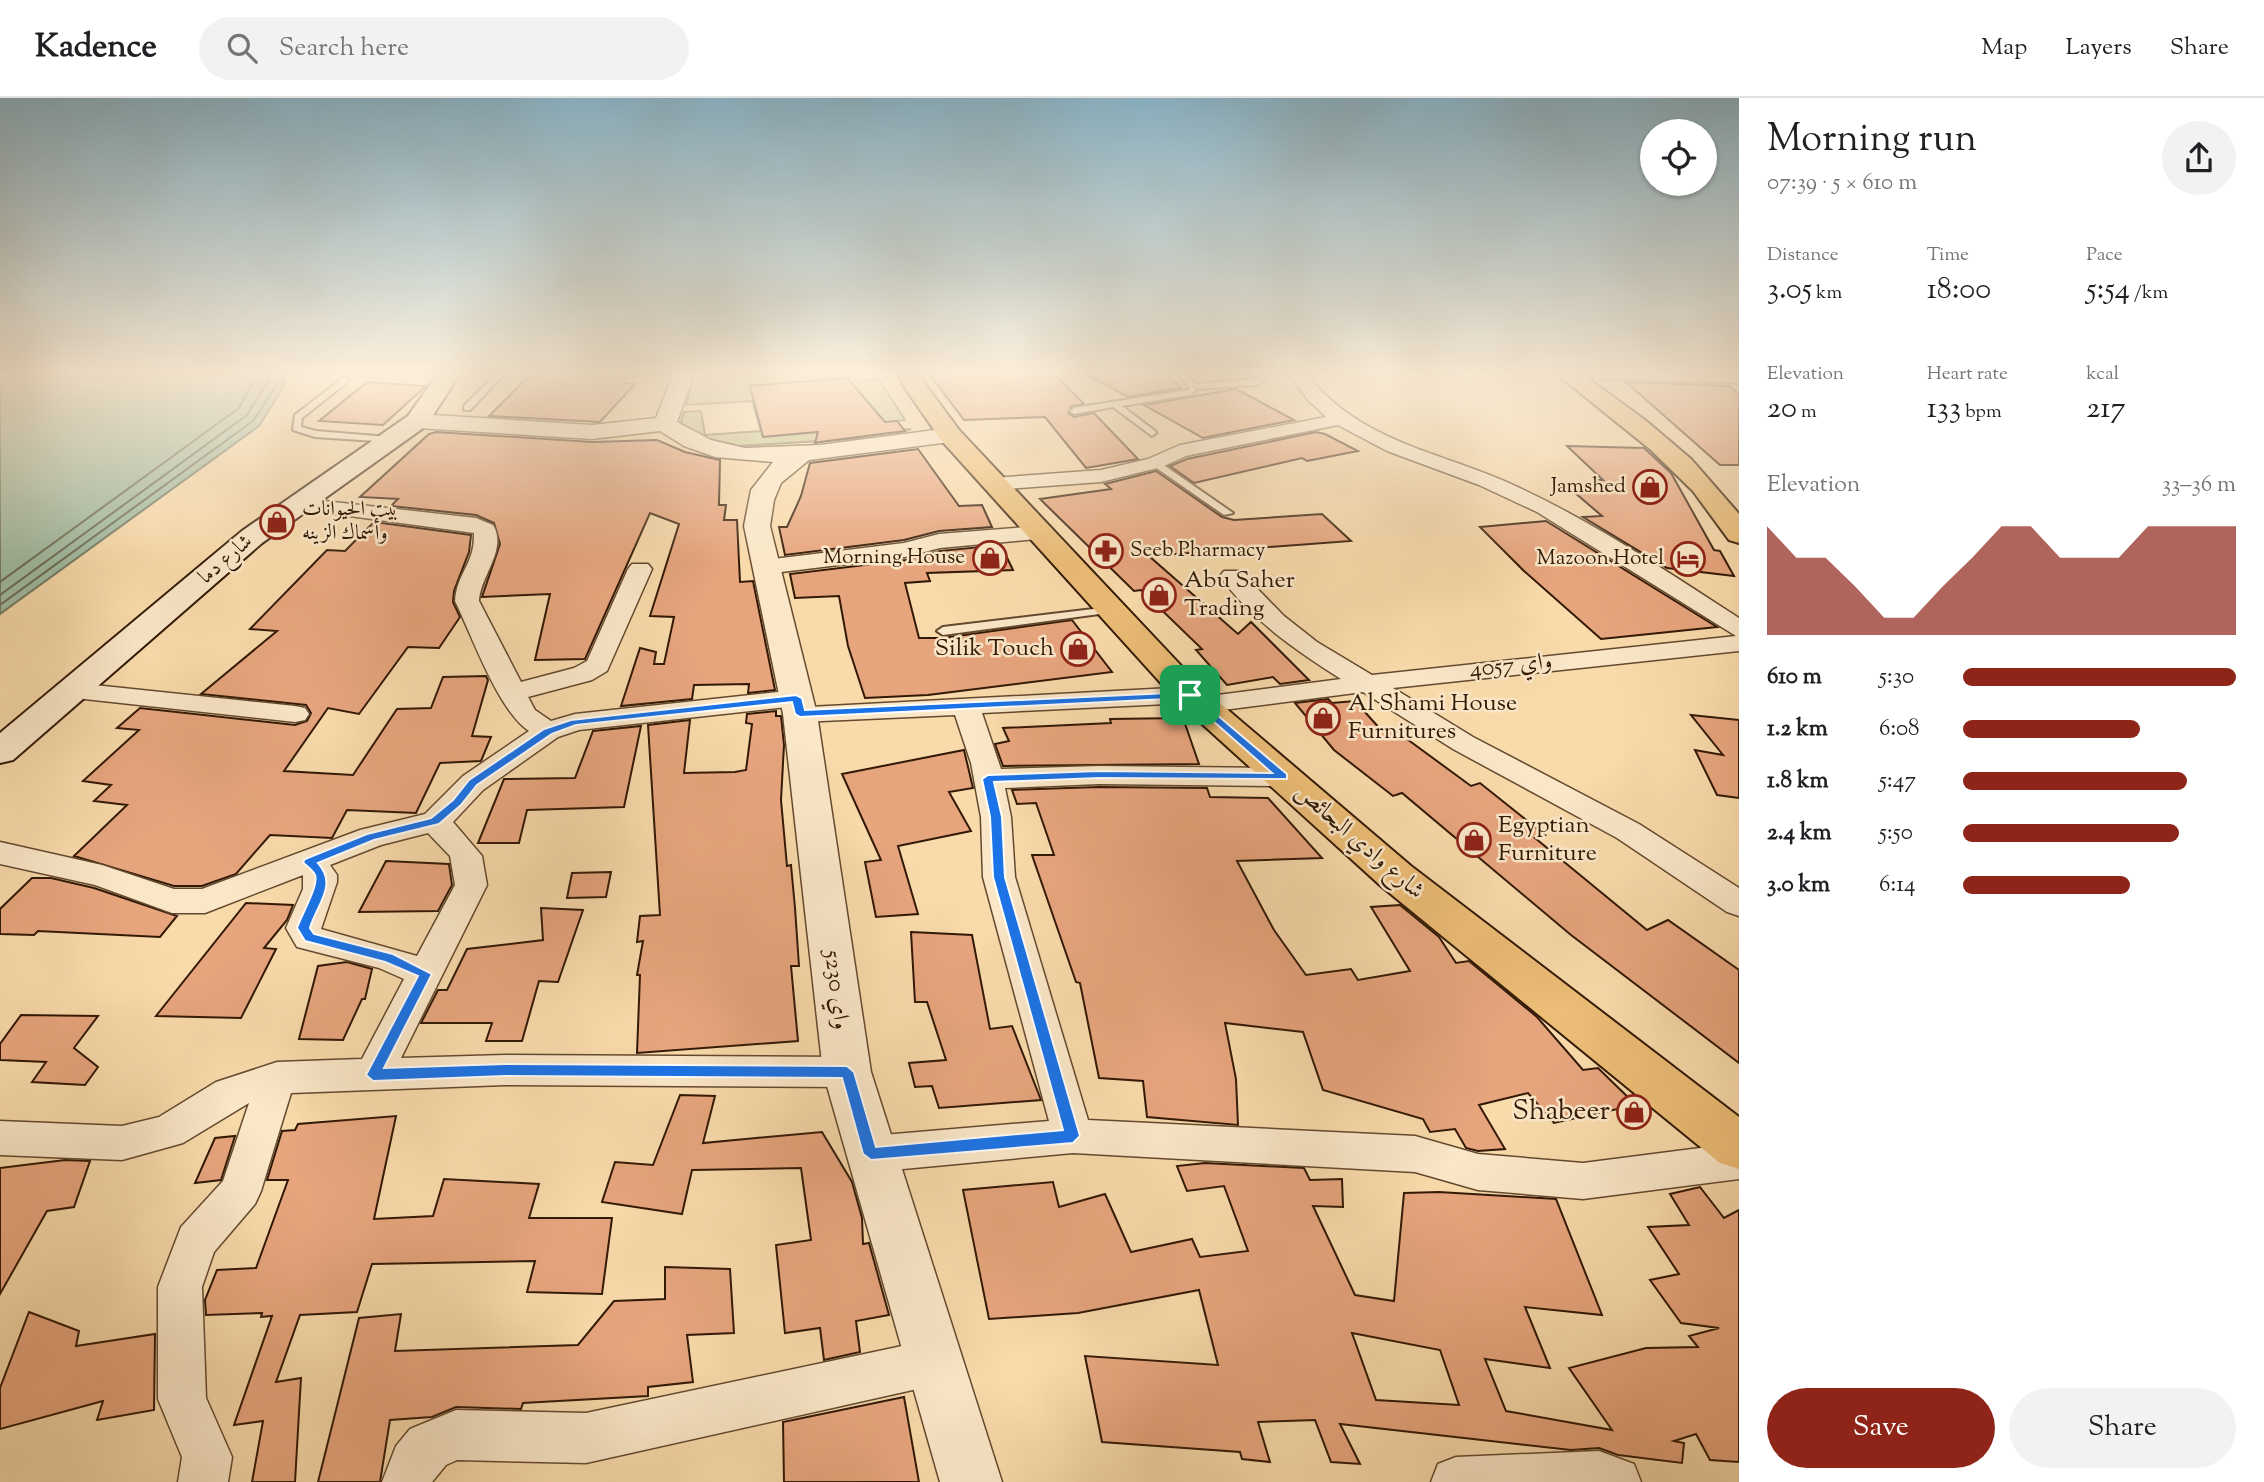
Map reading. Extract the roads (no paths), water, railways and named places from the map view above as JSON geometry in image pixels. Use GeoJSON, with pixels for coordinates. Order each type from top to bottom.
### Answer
{"type":"FeatureCollection","features":[{"type":"Feature","properties":{"kind":"main road","name":"شارع دما"},"geometry":{"type":"LineString","coordinates":[[0,752],[75,691],[252,537],[395,436]]}},
{"type":"Feature","properties":{"kind":"main road","name":"شارع وادي البحائص"},"geometry":{"type":"LineString","coordinates":[[951,436],[1195,700],[1396,876],[1739,1147]]}},
{"type":"Feature","properties":{"kind":"main road"},"geometry":{"type":"LineString","coordinates":[[1649,436],[1678,458],[1719,502],[1739,534]]}},
{"type":"Feature","properties":{"kind":"street"},"geometry":{"type":"LineString","coordinates":[[680,436],[754,471],[785,463],[805,452]]}},
{"type":"Feature","properties":{"kind":"street"},"geometry":{"type":"LineString","coordinates":[[754,471],[805,452],[945,436]]}},
{"type":"Feature","properties":{"kind":"street"},"geometry":{"type":"LineString","coordinates":[[993,484],[1101,475],[1154,463],[1180,451],[1258,436]]}},
{"type":"Feature","properties":{"kind":"street"},"geometry":{"type":"LineString","coordinates":[[1371,436],[1515,493],[1583,530],[1739,629]]}},
{"type":"Feature","properties":{"kind":"street","name":"واي 5230"},"geometry":{"type":"LineString","coordinates":[[754,471],[759,501],[757,526],[798,706],[847,1072],[971,1482]]}},
{"type":"Feature","properties":{"kind":"street"},"geometry":{"type":"LineString","coordinates":[[298,504],[464,523],[485,530],[486,551],[468,587],[467,601],[524,715],[548,731]]}},
{"type":"Feature","properties":{"kind":"street"},"geometry":{"type":"LineString","coordinates":[[765,566],[905,550],[939,541],[1039,533]]}},
{"type":"Feature","properties":{"kind":"street"},"geometry":{"type":"LineString","coordinates":[[511,693],[583,674],[598,665],[640,569]]}},
{"type":"Feature","properties":{"kind":"street"},"geometry":{"type":"LineString","coordinates":[[1233,576],[1275,621],[1308,647],[1463,743],[1628,831],[1739,904]]}},
{"type":"Feature","properties":{"kind":"street","name":"واي 4057"},"geometry":{"type":"LineString","coordinates":[[435,821],[457,802],[473,783],[548,731],[575,722],[798,706],[966,706],[1195,700],[1739,643]]}},
{"type":"Feature","properties":{"kind":"street"},"geometry":{"type":"LineString","coordinates":[[75,691],[295,714]]}},
{"type":"Feature","properties":{"kind":"street"},"geometry":{"type":"LineString","coordinates":[[966,706],[988,779],[996,817],[999,877],[1073,1136]]}},
{"type":"Feature","properties":{"kind":"street"},"geometry":{"type":"LineString","coordinates":[[988,779],[1099,775],[1283,777]]}},
{"type":"Feature","properties":{"kind":"street"},"geometry":{"type":"LineString","coordinates":[[0,853],[102,876],[172,901],[205,901],[371,837],[435,821],[461,849],[472,866],[471,885],[373,1075]]}},
{"type":"Feature","properties":{"kind":"street"},"geometry":{"type":"LineString","coordinates":[[310,862],[321,875],[322,889],[309,909],[303,928],[309,938],[388,958],[425,974]]}},
{"type":"Feature","properties":{"kind":"street"},"geometry":{"type":"LineString","coordinates":[[0,1138],[122,1143],[169,1131],[230,1093],[276,1078],[505,1070],[847,1072]]}},
{"type":"Feature","properties":{"kind":"street"},"geometry":{"type":"LineString","coordinates":[[203,1482],[207,1457],[182,1399],[180,1286],[196,1241],[240,1191],[276,1078]]}},
{"type":"Feature","properties":{"kind":"street"},"geometry":{"type":"LineString","coordinates":[[871,1154],[1073,1136],[1415,1154],[1478,1172],[1583,1181],[1739,1161]]}},
{"type":"Feature","properties":{"kind":"street"},"geometry":{"type":"LineString","coordinates":[[407,1482],[414,1464],[428,1447],[456,1435],[586,1438],[935,1362]]}},
{"type":"Feature","properties":{"kind":"street"},"geometry":{"type":"LineString","coordinates":[[1456,1482],[1599,1476],[1616,1482]]}},
{"type":"Feature","properties":{"kind":"lane"},"geometry":{"type":"LineString","coordinates":[[334,436],[388,440]]}},
{"type":"Feature","properties":{"kind":"lane"},"geometry":{"type":"LineString","coordinates":[[1154,463],[1228,513]]}},
{"type":"Feature","properties":{"kind":"lane"},"geometry":{"type":"LineString","coordinates":[[943,631],[1110,610]]}},
{"type":"Feature","properties":{"kind":"water"},"geometry":{"type":"Polygon","coordinates":[[[0,436],[246,436],[0,614],[0,436]]]}},
{"type":"Feature","properties":{"kind":"place","name":"Jamshed"},"geometry":{"type":"Point","coordinates":[1650,487]}},
{"type":"Feature","properties":{"kind":"place","name":"بيت الحيوانات وأسماك الزينه"},"geometry":{"type":"Point","coordinates":[277,522]}},
{"type":"Feature","properties":{"kind":"place","name":"Seeb Pharmacy"},"geometry":{"type":"Point","coordinates":[1106,551]}},
{"type":"Feature","properties":{"kind":"place","name":"Morning House"},"geometry":{"type":"Point","coordinates":[990,558]}},
{"type":"Feature","properties":{"kind":"place","name":"Mazoon Hotel"},"geometry":{"type":"Point","coordinates":[1688,559]}},
{"type":"Feature","properties":{"kind":"place","name":"Abu Saher Trading"},"geometry":{"type":"Point","coordinates":[1159,595]}},
{"type":"Feature","properties":{"kind":"place","name":"Silik Touch"},"geometry":{"type":"Point","coordinates":[1078,649]}},
{"type":"Feature","properties":{"kind":"place","name":"Al Shami House Furnitures"},"geometry":{"type":"Point","coordinates":[1323,718]}},
{"type":"Feature","properties":{"kind":"place","name":"Egyptian Furniture"},"geometry":{"type":"Point","coordinates":[1474,840]}},
{"type":"Feature","properties":{"kind":"place","name":"Shabeer"},"geometry":{"type":"Point","coordinates":[1634,1112]}}]}
